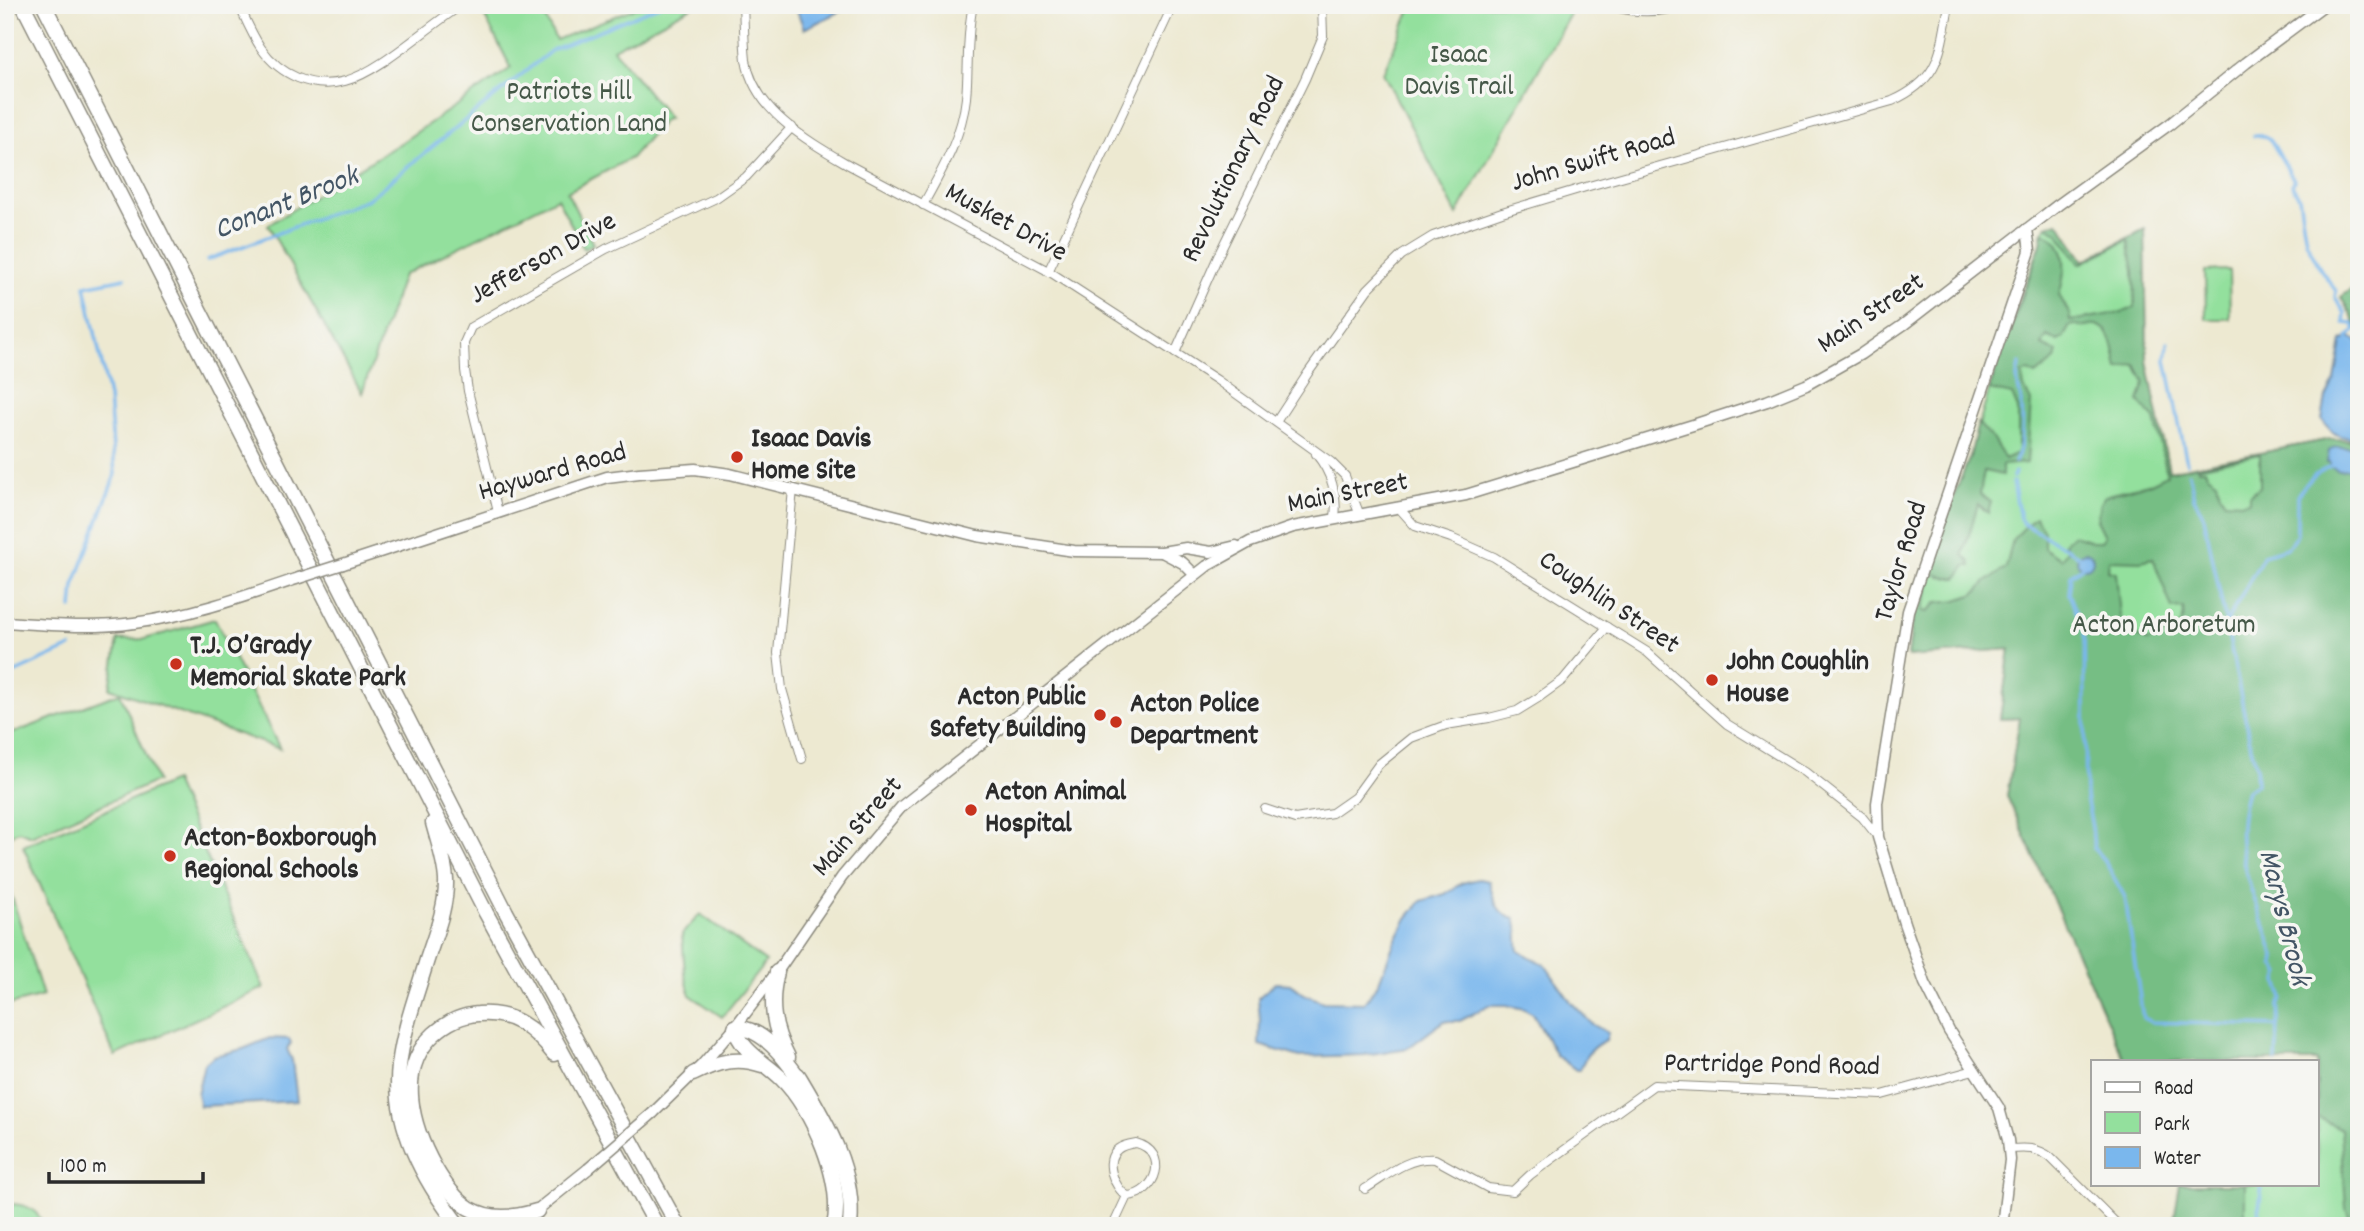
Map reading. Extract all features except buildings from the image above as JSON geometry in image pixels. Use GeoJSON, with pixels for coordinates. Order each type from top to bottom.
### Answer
{"type":"FeatureCollection","features":[{"type":"Feature","properties":{"kind":"highway"},"geometry":{"type":"LineString","coordinates":[[23,5],[424,792],[581,1089],[657,1226]]}},
{"type":"Feature","properties":{"kind":"highway"},"geometry":{"type":"LineString","coordinates":[[44,5],[506,912],[681,1226]]}},
{"type":"Feature","properties":{"kind":"highway"},"geometry":{"type":"LineString","coordinates":[[424,792],[443,860],[446,886],[442,910],[403,1043],[398,1083],[401,1111],[409,1140],[421,1168],[459,1226]]}},
{"type":"Feature","properties":{"kind":"highway"},"geometry":{"type":"LineString","coordinates":[[776,972],[772,1001],[774,1022],[783,1048],[827,1125],[841,1160],[850,1193],[850,1226]]}},
{"type":"Feature","properties":{"kind":"highway"},"geometry":{"type":"LineString","coordinates":[[481,1226],[442,1179],[430,1160],[417,1126],[412,1105],[413,1070],[421,1050],[434,1034],[450,1022],[472,1014],[495,1014],[527,1025],[539,1035],[581,1089]]}},
{"type":"Feature","properties":{"kind":"highway"},"geometry":{"type":"LineString","coordinates":[[801,1081],[769,1043],[751,1031],[735,1027],[738,1039],[793,1090],[801,1103],[823,1149],[836,1193],[837,1213],[834,1226]]}},
{"type":"Feature","properties":{"kind":"highway"},"geometry":{"type":"LineString","coordinates":[[694,1074],[715,1064],[736,1060],[756,1063],[775,1072]]}},
{"type":"Feature","properties":{"kind":"highway"},"geometry":{"type":"LineString","coordinates":[[436,1193],[443,1207],[447,1226]]}},
{"type":"Feature","properties":{"kind":"highway"},"geometry":{"type":"LineString","coordinates":[[459,1200],[470,1208],[494,1217],[515,1217],[537,1211]]}},
{"type":"Feature","properties":{"kind":"street"},"geometry":{"type":"LineString","coordinates":[[239,5],[262,50],[283,72],[308,81],[335,83],[348,81],[370,69],[461,5]]}},
{"type":"Feature","properties":{"kind":"street","name":"Musket Drive"},"geometry":{"type":"LineString","coordinates":[[743,5],[747,62],[760,96],[792,127],[818,146],[1048,272],[1175,353],[1331,462],[1345,476],[1359,513]]}},
{"type":"Feature","properties":{"kind":"street"},"geometry":{"type":"LineString","coordinates":[[923,205],[944,167],[964,112],[968,30],[973,5]]}},
{"type":"Feature","properties":{"kind":"street"},"geometry":{"type":"LineString","coordinates":[[1048,272],[1173,5]]}},
{"type":"Feature","properties":{"kind":"street","name":"Revolutionary Road"},"geometry":{"type":"LineString","coordinates":[[1175,353],[1234,223],[1305,79],[1323,36],[1322,5]]}},
{"type":"Feature","properties":{"kind":"street"},"geometry":{"type":"LineString","coordinates":[[1609,5],[1623,10],[1652,12],[1685,5]]}},
{"type":"Feature","properties":{"kind":"street","name":"John Swift Road"},"geometry":{"type":"LineString","coordinates":[[1276,422],[1368,289],[1411,247],[1433,236],[1502,212],[1892,101],[1911,92],[1933,69],[1941,46],[1949,5]]}},
{"type":"Feature","properties":{"kind":"street","name":"Main Street"},"geometry":{"type":"LineString","coordinates":[[517,1226],[589,1169],[694,1074],[735,1027],[842,877],[902,806],[1208,566],[1250,542],[1293,527],[1335,517],[1466,495],[1767,401],[1805,385],[1861,354],[1903,325],[2324,5]]}},
{"type":"Feature","properties":{"kind":"street","name":"Jefferson Drive"},"geometry":{"type":"LineString","coordinates":[[498,512],[468,391],[464,342],[471,327],[606,249],[716,198],[746,177],[792,127]]}},
{"type":"Feature","properties":{"kind":"street","name":"Taylor Road"},"geometry":{"type":"LineString","coordinates":[[2002,1226],[2010,1160],[2008,1140],[1999,1108],[1949,1031],[1926,983],[1904,923],[1878,837],[1877,803],[1908,611],[2030,251],[2027,229]]}},
{"type":"Feature","properties":{"kind":"street","name":"Musket Drive"},"geometry":{"type":"LineString","coordinates":[[1307,444],[1322,462],[1333,485],[1337,503],[1335,517]]}},
{"type":"Feature","properties":{"kind":"street","name":"Hayward Road"},"geometry":{"type":"LineString","coordinates":[[5,622],[70,626],[138,623],[219,604],[607,478],[657,471],[706,471],[742,476],[977,536],[1074,551],[1162,552],[1186,548],[1211,552],[1250,542]]}},
{"type":"Feature","properties":{"kind":"street"},"geometry":{"type":"LineString","coordinates":[[793,489],[778,653],[782,689],[802,759]]}},
{"type":"Feature","properties":{"kind":"street","name":"Coughlin Street"},"geometry":{"type":"LineString","coordinates":[[1399,508],[1415,526],[1454,539],[1494,557],[1647,652],[1727,724],[1805,772],[1862,817],[1878,837]]}},
{"type":"Feature","properties":{"kind":"street"},"geometry":{"type":"LineString","coordinates":[[1194,550],[1206,559],[1208,566]]}},
{"type":"Feature","properties":{"kind":"street"},"geometry":{"type":"LineString","coordinates":[[1162,552],[1183,563],[1195,575]]}},
{"type":"Feature","properties":{"kind":"street"},"geometry":{"type":"LineString","coordinates":[[1265,809],[1295,819],[1332,813],[1355,797],[1379,764],[1411,738],[1446,725],[1517,711],[1538,698],[1563,680],[1608,626]]}},
{"type":"Feature","properties":{"kind":"street","name":"Partridge Pond Road"},"geometry":{"type":"LineString","coordinates":[[1365,1189],[1400,1166],[1425,1158],[1435,1159],[1488,1188],[1513,1191],[1530,1175],[1654,1085],[1882,1095],[1975,1070]]}},
{"type":"Feature","properties":{"kind":"street"},"geometry":{"type":"LineString","coordinates":[[1113,1226],[1127,1196],[1141,1192],[1156,1173],[1157,1161],[1153,1153],[1146,1146],[1136,1143],[1119,1149],[1111,1164],[1121,1192],[1127,1196]]}},
{"type":"Feature","properties":{"kind":"street"},"geometry":{"type":"LineString","coordinates":[[2009,1149],[2040,1150],[2119,1226]]}},
{"type":"Feature","properties":{"kind":"green space","name":"Patriots Hill Conservation Land"},"geometry":{"type":"Polygon","coordinates":[[[479,5],[539,5],[556,40],[642,5],[695,5],[613,49],[669,118],[664,120],[631,158],[567,192],[593,244],[584,249],[557,198],[403,275],[362,393],[268,225],[402,142],[511,68],[479,5]]]}},
{"type":"Feature","properties":{"kind":"green space","name":"Isaac Davis Trail"},"geometry":{"type":"Polygon","coordinates":[[[1412,5],[1575,5],[1457,215],[1383,73],[1412,5]]]}},
{"type":"Feature","properties":{"kind":"green space","name":"Acton Arboretum"},"geometry":{"type":"Polygon","coordinates":[[[2058,222],[2084,261],[2145,229],[2147,361],[2169,471],[2331,439],[2359,441],[2359,1226],[2223,1226],[2223,1186],[2318,1186],[2318,1060],[2042,791],[2007,796],[2020,718],[2000,719],[2010,649],[1908,657],[1913,617],[2047,226],[2058,222]]]}},
{"type":"Feature","properties":{"kind":"green space","name":"Acton Arboretum"},"geometry":{"type":"Polygon","coordinates":[[[2058,222],[2084,261],[2145,229],[2147,361],[2169,471],[2331,439],[2359,441],[2359,449],[2357,447],[2331,462],[2345,468],[2359,468],[2359,1226],[2352,1226],[2346,1208],[2341,1129],[2318,1118],[2318,1060],[2125,1060],[2007,796],[2020,718],[2000,719],[2010,649],[1908,657],[1913,617],[1970,457],[1978,423],[2005,459],[2018,453],[2018,409],[2012,395],[1989,390],[2043,232],[2058,243],[2062,251],[2064,268],[2059,295],[2069,313],[2070,321],[2123,312],[2135,307],[2134,271],[2128,240],[2080,264],[2057,232],[2047,226],[2058,222]],[[2096,325],[2070,326],[2058,341],[2047,336],[2042,345],[2057,352],[2055,360],[2036,375],[2028,371],[2022,374],[2024,388],[2031,401],[2027,463],[2002,465],[2002,475],[1984,471],[1980,494],[1991,502],[1988,513],[1978,504],[1963,555],[1971,566],[1966,566],[1957,578],[1946,578],[1933,573],[1923,611],[1928,612],[1938,602],[1975,594],[1986,582],[2006,568],[2013,539],[2035,517],[2044,531],[2044,548],[2061,559],[2067,551],[2064,543],[2074,535],[2092,541],[2101,541],[2105,536],[2097,520],[2100,503],[2105,496],[2151,483],[2167,475],[2155,419],[2139,402],[2145,382],[2136,365],[2118,369],[2112,343],[2106,331],[2096,325]],[[2260,454],[2198,467],[2205,469],[2208,475],[2217,481],[2225,501],[2249,501],[2249,495],[2260,487],[2260,454]],[[2153,558],[2141,561],[2109,560],[2108,571],[2116,573],[2120,616],[2127,630],[2147,641],[2173,631],[2184,616],[2183,608],[2172,609],[2153,558]]]}},
{"type":"Feature","properties":{"kind":"green space"},"geometry":{"type":"Polygon","coordinates":[[[2229,270],[2230,319],[2206,319],[2205,271],[2229,270]]]}},
{"type":"Feature","properties":{"kind":"green space"},"geometry":{"type":"Polygon","coordinates":[[[2359,284],[2359,330],[2341,297],[2359,284]]]}},
{"type":"Feature","properties":{"kind":"green space","name":"T.J. O’Grady Memorial Skate Park"},"geometry":{"type":"Polygon","coordinates":[[[215,619],[280,749],[110,688],[118,640],[145,639],[215,619]]]}},
{"type":"Feature","properties":{"kind":"green space"},"geometry":{"type":"Polygon","coordinates":[[[120,693],[157,781],[31,836],[19,831],[12,834],[5,848],[5,736],[120,693]]]}},
{"type":"Feature","properties":{"kind":"green space"},"geometry":{"type":"Polygon","coordinates":[[[174,781],[264,988],[115,1056],[23,846],[174,781]]]}},
{"type":"Feature","properties":{"kind":"green space"},"geometry":{"type":"Polygon","coordinates":[[[5,875],[43,996],[5,1006],[5,875]]]}},
{"type":"Feature","properties":{"kind":"green space"},"geometry":{"type":"Polygon","coordinates":[[[700,914],[766,962],[722,1017],[690,995],[685,974],[682,934],[700,914]]]}},
{"type":"Feature","properties":{"kind":"green space"},"geometry":{"type":"Polygon","coordinates":[[[2180,1186],[2245,1186],[2245,1226],[2173,1226],[2180,1186]]]}},
{"type":"Feature","properties":{"kind":"green space"},"geometry":{"type":"Polygon","coordinates":[[[13,1204],[32,1210],[44,1226],[5,1226],[5,1207],[13,1204]]]}},
{"type":"Feature","properties":{"kind":"water"},"geometry":{"type":"Polygon","coordinates":[[[795,5],[854,5],[804,29],[795,5]]]}},
{"type":"Feature","properties":{"kind":"water"},"geometry":{"type":"Polygon","coordinates":[[[2351,337],[2359,343],[2357,438],[2336,435],[2322,420],[2326,397],[2335,380],[2342,341],[2351,337]]]}},
{"type":"Feature","properties":{"kind":"water"},"geometry":{"type":"Polygon","coordinates":[[[2336,447],[2359,449],[2359,468],[2338,470],[2330,466],[2330,462],[2327,462],[2329,451],[2336,447]]]}},
{"type":"Feature","properties":{"kind":"water"},"geometry":{"type":"Polygon","coordinates":[[[2085,552],[2091,554],[2091,566],[2085,568],[2079,566],[2077,560],[2079,554],[2085,552]]]}},
{"type":"Feature","properties":{"kind":"water"},"geometry":{"type":"Polygon","coordinates":[[[1479,879],[1489,881],[1499,909],[1503,914],[1515,919],[1519,951],[1545,965],[1571,1002],[1592,1024],[1608,1033],[1606,1040],[1590,1052],[1580,1070],[1576,1070],[1556,1055],[1533,1014],[1506,1005],[1489,1005],[1460,1021],[1444,1021],[1408,1048],[1364,1055],[1300,1057],[1259,1045],[1258,998],[1275,983],[1291,984],[1304,994],[1323,1002],[1364,1003],[1379,982],[1407,918],[1421,901],[1445,894],[1462,883],[1479,879]]]}},
{"type":"Feature","properties":{"kind":"water"},"geometry":{"type":"Polygon","coordinates":[[[270,1038],[289,1039],[291,1043],[287,1049],[292,1060],[297,1101],[200,1106],[197,1094],[204,1064],[214,1056],[243,1049],[270,1038]]]}},
{"type":"Feature","properties":{"kind":"waterway","name":"Conant Brook"},"geometry":{"type":"LineString","coordinates":[[207,260],[368,199],[552,50],[661,5]]}},
{"type":"Feature","properties":{"kind":"waterway","name":"Marys Brook"},"geometry":{"type":"LineString","coordinates":[[2253,136],[2270,139],[2294,180],[2292,185],[2299,197],[2306,241],[2336,291],[2335,297],[2345,313],[2344,323],[2353,324],[2355,328],[2348,337],[2349,341]]}},
{"type":"Feature","properties":{"kind":"waterway","name":"Conant Brook"},"geometry":{"type":"LineString","coordinates":[[72,608],[74,586],[115,475],[109,397],[85,286],[125,278]]}},
{"type":"Feature","properties":{"kind":"waterway"},"geometry":{"type":"LineString","coordinates":[[2168,343],[2166,360],[2187,463]]}},
{"type":"Feature","properties":{"kind":"waterway"},"geometry":{"type":"LineString","coordinates":[[2015,462],[2020,450],[2022,428],[2022,407],[2017,380],[2020,364]]}},
{"type":"Feature","properties":{"kind":"waterway","name":"Marys Brook"},"geometry":{"type":"LineString","coordinates":[[2276,1060],[2279,1004],[2283,998],[2278,982],[2280,974],[2274,965],[2275,956],[2242,856],[2242,814],[2247,790],[2257,784],[2256,766],[2226,623],[2264,555],[2287,548],[2297,535],[2297,495],[2314,475],[2333,465]]}},
{"type":"Feature","properties":{"kind":"waterway"},"geometry":{"type":"LineString","coordinates":[[2013,477],[2015,472]]}},
{"type":"Feature","properties":{"kind":"waterway"},"geometry":{"type":"LineString","coordinates":[[2189,473],[2194,498],[2204,517],[2226,623]]}},
{"type":"Feature","properties":{"kind":"waterway"},"geometry":{"type":"LineString","coordinates":[[2013,482],[2020,519],[2024,524],[2081,557]]}},
{"type":"Feature","properties":{"kind":"waterway"},"geometry":{"type":"LineString","coordinates":[[2082,563],[2082,567],[2071,575],[2069,594],[2084,631],[2086,797],[2094,849],[2104,860],[2125,897],[2143,1018],[2151,1022],[2276,1026]]}},
{"type":"Feature","properties":{"kind":"waterway","name":"Conant Brook"},"geometry":{"type":"LineString","coordinates":[[5,677],[71,647]]}},
{"type":"Feature","properties":{"kind":"waterway","name":"Marys Brook"},"geometry":{"type":"LineString","coordinates":[[2257,1226],[2262,1186]]}},
{"type":"Feature","properties":{"kind":"place","name":"Isaac Davis Home Site"},"geometry":{"type":"Point","coordinates":[737,457]}},
{"type":"Feature","properties":{"kind":"place","name":"T.J. O’Grady Memorial Skate Park"},"geometry":{"type":"Point","coordinates":[176,664]}},
{"type":"Feature","properties":{"kind":"place","name":"John Coughlin House"},"geometry":{"type":"Point","coordinates":[1712,680]}},
{"type":"Feature","properties":{"kind":"place","name":"Acton Public Safety Building"},"geometry":{"type":"Point","coordinates":[1100,715]}},
{"type":"Feature","properties":{"kind":"place","name":"Acton Police Department"},"geometry":{"type":"Point","coordinates":[1116,722]}},
{"type":"Feature","properties":{"kind":"place","name":"Acton Animal Hospital"},"geometry":{"type":"Point","coordinates":[971,810]}},
{"type":"Feature","properties":{"kind":"place","name":"Acton-Boxborough Regional Schools"},"geometry":{"type":"Point","coordinates":[170,856]}}]}
